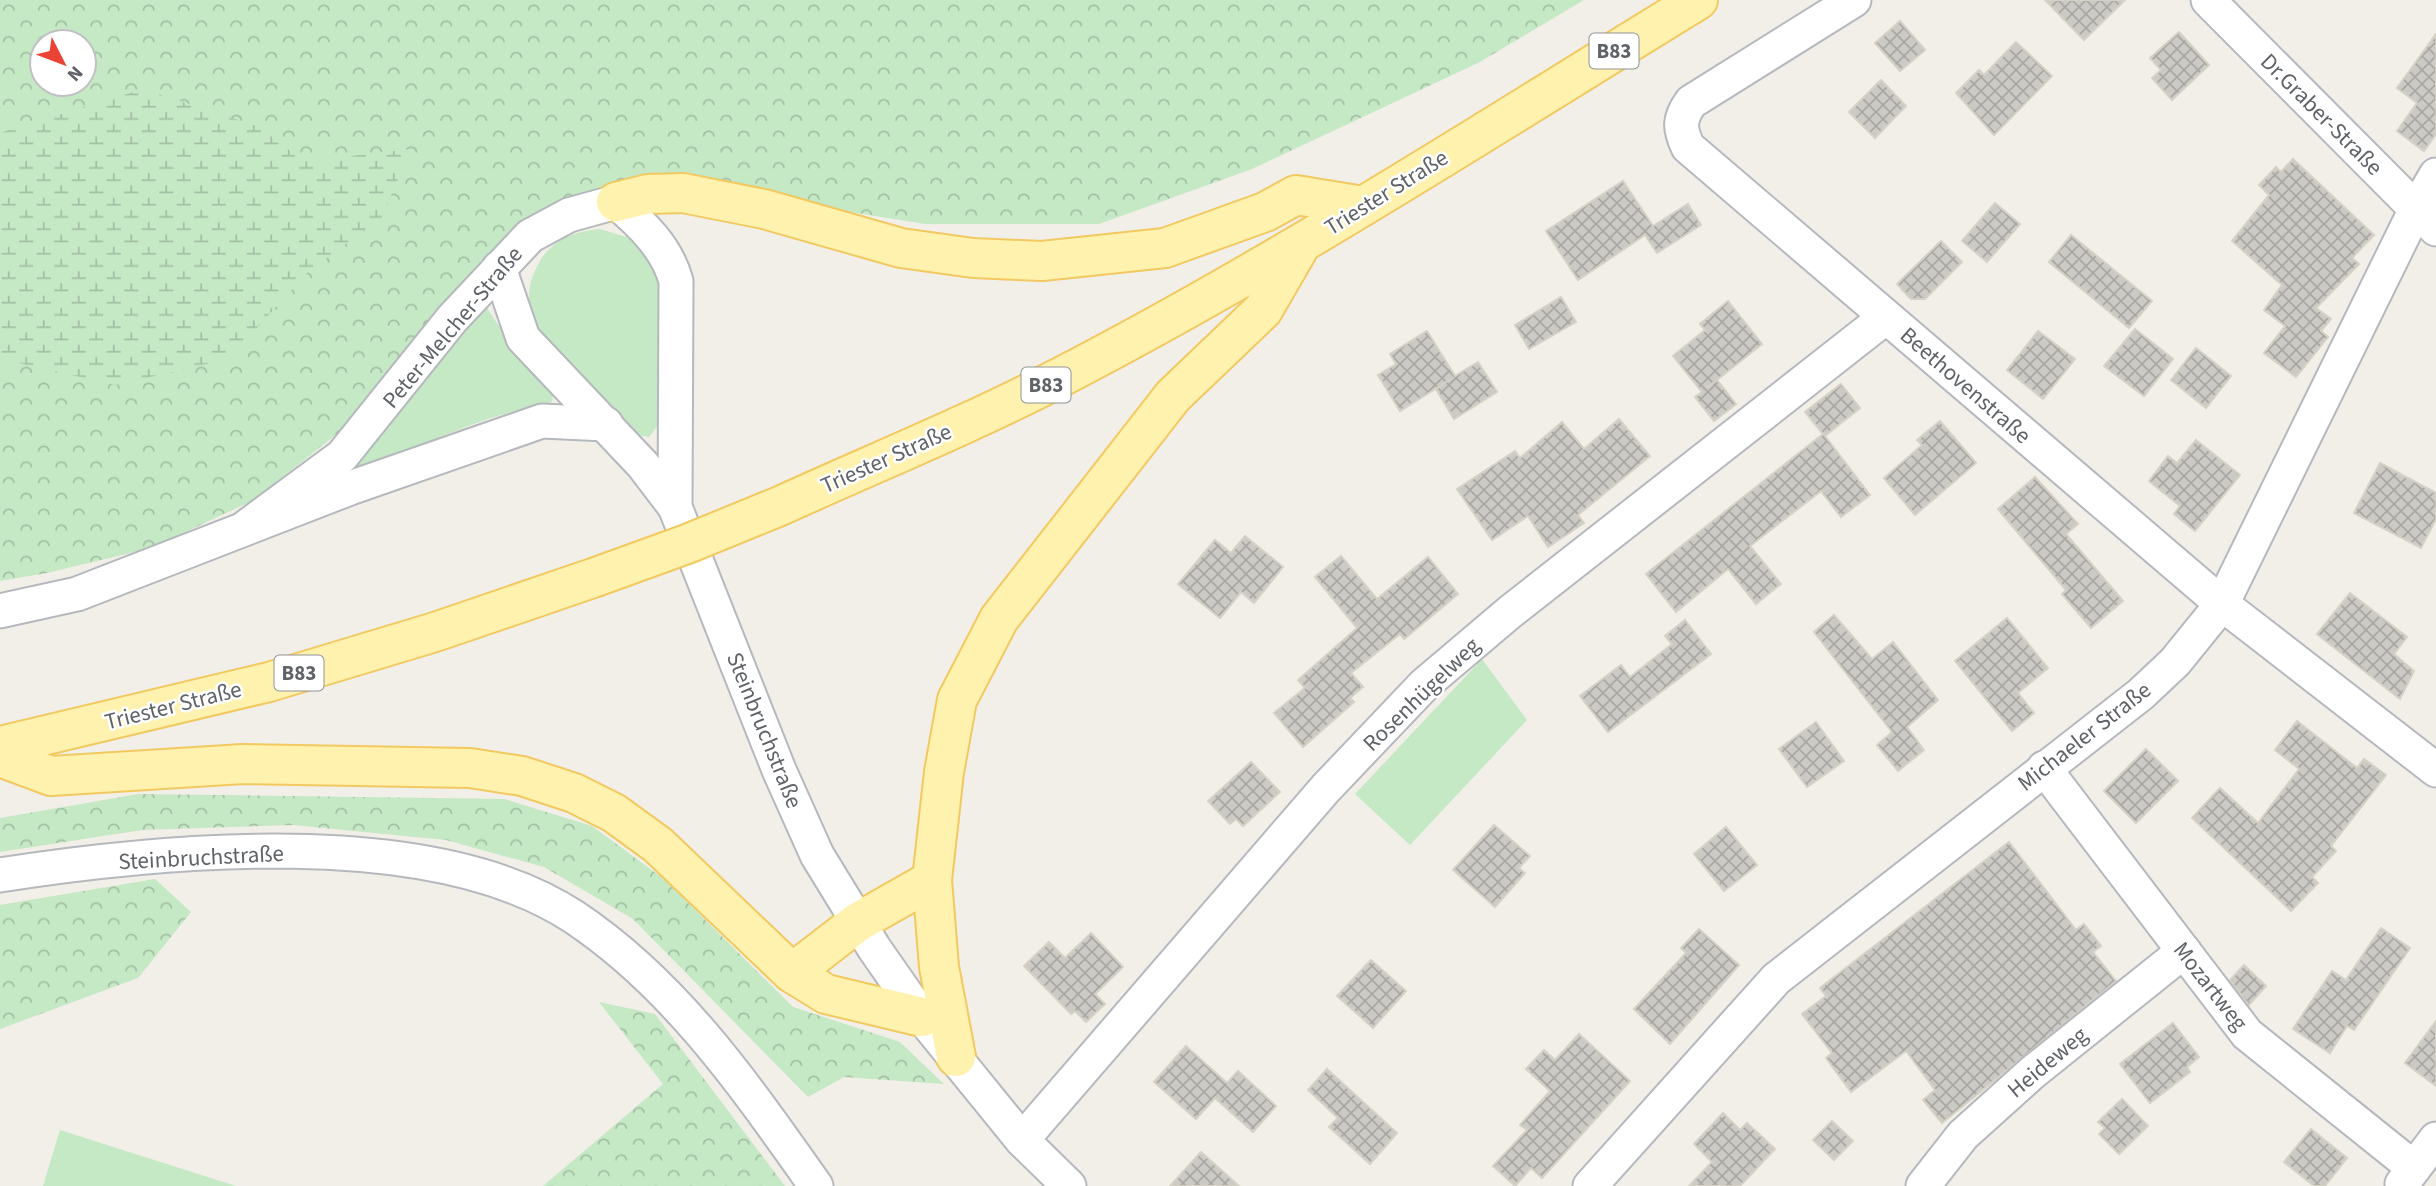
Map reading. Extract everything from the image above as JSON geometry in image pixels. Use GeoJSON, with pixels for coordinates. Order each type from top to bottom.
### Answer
{"type":"FeatureCollection","features":[{"type":"Feature","properties":{"kind":"main road","name":"Triester Straße"},"geometry":{"type":"LineString","coordinates":[[0,747],[269,682],[435,632],[593,578],[780,506],[1053,382],[1301,244],[1698,0]]}},
{"type":"Feature","properties":{"kind":"main road"},"geometry":{"type":"LineString","coordinates":[[616,202],[648,194],[683,193],[764,209],[901,248],[973,258],[1042,261],[1165,248],[1265,212],[1296,195],[1363,206]]}},
{"type":"Feature","properties":{"kind":"main road"},"geometry":{"type":"LineString","coordinates":[[956,1058],[939,967],[932,880],[944,772],[957,700],[988,639],[1014,600],[1173,396],[1263,310],[1301,244]]}},
{"type":"Feature","properties":{"kind":"main road"},"geometry":{"type":"LineString","coordinates":[[0,757],[51,776],[212,764],[470,768],[522,776],[574,793],[614,813],[659,845],[792,973],[826,995],[922,1017]]}},
{"type":"Feature","properties":{"kind":"main road"},"geometry":{"type":"LineString","coordinates":[[792,973],[858,922],[932,880]]}},
{"type":"Feature","properties":{"kind":"street","name":"Beethovenstraße"},"geometry":{"type":"LineString","coordinates":[[1854,0],[1691,102],[1681,116],[1680,130],[1688,147],[2222,604],[2436,770]]}},
{"type":"Feature","properties":{"kind":"street","name":"Dr.Graber-Straße"},"geometry":{"type":"LineString","coordinates":[[2208,0],[2426,219]]}},
{"type":"Feature","properties":{"kind":"street","name":"Michaeler Straße"},"geometry":{"type":"LineString","coordinates":[[1590,1186],[1776,979],[2149,686],[2175,662],[2222,604],[2426,219],[2436,175]]}},
{"type":"Feature","properties":{"kind":"street","name":"Peter-Melcher-Straße"},"geometry":{"type":"LineString","coordinates":[[246,527],[342,456],[452,319],[530,236],[569,215],[616,202]]}},
{"type":"Feature","properties":{"kind":"street"},"geometry":{"type":"LineString","coordinates":[[616,202],[662,248],[671,262],[676,281],[675,507]]}},
{"type":"Feature","properties":{"kind":"street","name":"Steinbruchstraße"},"geometry":{"type":"LineString","coordinates":[[499,268],[523,338],[606,424],[675,507],[779,770],[817,855],[858,922],[922,1017],[1022,1140],[1062,1184]]}},
{"type":"Feature","properties":{"kind":"street","name":"Rosenhügelweg"},"geometry":{"type":"LineString","coordinates":[[1022,1140],[1326,788],[1425,684],[1510,612],[1886,317]]}},
{"type":"Feature","properties":{"kind":"street","name":"Peter-Melcher-Straße"},"geometry":{"type":"LineString","coordinates":[[0,611],[77,594],[246,527],[542,421],[606,424]]}},
{"type":"Feature","properties":{"kind":"street","name":"Mozartweg"},"geometry":{"type":"LineString","coordinates":[[2044,768],[2247,1034],[2407,1177]]}},
{"type":"Feature","properties":{"kind":"street","name":"Steinbruchstraße"},"geometry":{"type":"LineString","coordinates":[[0,875],[55,867],[217,852],[316,852],[400,859],[471,874],[523,891],[572,916],[622,954],[672,998],[751,1094],[816,1186]]}},
{"type":"Feature","properties":{"kind":"street","name":"Heideweg"},"geometry":{"type":"LineString","coordinates":[[1923,1186],[1963,1135],[2184,951]]}},
{"type":"Feature","properties":{"kind":"street"},"geometry":{"type":"LineString","coordinates":[[2407,1177],[2436,1139]]}},
{"type":"Feature","properties":{"kind":"green space"},"geometry":{"type":"Polygon","coordinates":[[[0,0],[1584,0],[1478,63],[1252,169],[1099,224],[925,224],[763,198],[696,180],[633,177],[541,214],[420,333],[338,433],[254,500],[151,548],[47,573],[0,581],[0,0]]]}},
{"type":"Feature","properties":{"kind":"green space"},"geometry":{"type":"Polygon","coordinates":[[[143,89],[269,130],[301,162],[411,149],[382,217],[309,271],[228,359],[116,385],[0,359],[0,133],[143,89]]]}},
{"type":"Feature","properties":{"kind":"green space"},"geometry":{"type":"Polygon","coordinates":[[[600,229],[630,238],[643,247],[660,273],[658,425],[649,437],[637,435],[556,350],[536,324],[531,311],[529,296],[532,279],[545,253],[566,238],[600,229]]]}},
{"type":"Feature","properties":{"kind":"green space"},"geometry":{"type":"Polygon","coordinates":[[[486,307],[532,374],[552,395],[553,400],[549,404],[525,408],[476,423],[353,473],[350,466],[412,397],[475,314],[486,307]]]}},
{"type":"Feature","properties":{"kind":"green space"},"geometry":{"type":"Polygon","coordinates":[[[1482,659],[1527,720],[1410,845],[1355,794],[1482,659]]]}},
{"type":"Feature","properties":{"kind":"green space"},"geometry":{"type":"Polygon","coordinates":[[[138,794],[504,799],[592,826],[664,879],[793,1007],[900,1042],[944,1084],[844,1077],[808,1097],[633,919],[544,867],[446,840],[293,825],[142,830],[0,852],[0,818],[138,794]]]}},
{"type":"Feature","properties":{"kind":"green space"},"geometry":{"type":"Polygon","coordinates":[[[155,879],[191,912],[138,978],[0,1029],[0,905],[155,879]]]}},
{"type":"Feature","properties":{"kind":"green space"},"geometry":{"type":"Polygon","coordinates":[[[599,1002],[655,1014],[785,1186],[543,1186],[663,1084],[599,1002]]]}},
{"type":"Feature","properties":{"kind":"green space"},"geometry":{"type":"Polygon","coordinates":[[[60,1130],[236,1186],[43,1186],[60,1130]]]}},
{"type":"Feature","properties":{"kind":"building"},"geometry":{"type":"Polygon","coordinates":[[[2045,0],[2125,0],[2084,40],[2045,0]]]}},
{"type":"Feature","properties":{"kind":"building"},"geometry":{"type":"Polygon","coordinates":[[[1900,21],[1925,50],[1900,71],[1875,43],[1900,21]]]}},
{"type":"Feature","properties":{"kind":"building"},"geometry":{"type":"Polygon","coordinates":[[[2179,32],[2209,65],[2172,100],[2152,78],[2161,70],[2150,58],[2179,32]]]}},
{"type":"Feature","properties":{"kind":"building"},"geometry":{"type":"Polygon","coordinates":[[[2436,34],[2436,134],[2424,151],[2397,131],[2417,103],[2397,88],[2436,34]]]}},
{"type":"Feature","properties":{"kind":"building"},"geometry":{"type":"Polygon","coordinates":[[[2016,42],[2052,76],[1994,135],[1956,93],[1979,70],[1984,75],[2016,42]]]}},
{"type":"Feature","properties":{"kind":"building"},"geometry":{"type":"Polygon","coordinates":[[[1881,80],[1906,106],[1875,138],[1849,112],[1881,80]]]}},
{"type":"Feature","properties":{"kind":"building"},"geometry":{"type":"Polygon","coordinates":[[[2293,159],[2374,235],[2352,258],[2359,264],[2316,308],[2331,319],[2321,331],[2328,337],[2296,377],[2264,353],[2285,326],[2264,310],[2282,285],[2232,241],[2269,195],[2259,185],[2276,167],[2281,172],[2293,159]]]}},
{"type":"Feature","properties":{"kind":"building"},"geometry":{"type":"Polygon","coordinates":[[[1623,181],[1653,226],[1688,204],[1701,225],[1657,253],[1645,235],[1578,280],[1546,231],[1623,181]]]}},
{"type":"Feature","properties":{"kind":"building"},"geometry":{"type":"Polygon","coordinates":[[[1995,203],[2020,224],[1987,262],[1962,241],[1995,203]]]}},
{"type":"Feature","properties":{"kind":"building"},"geometry":{"type":"Polygon","coordinates":[[[2071,235],[2152,301],[2129,328],[2049,262],[2071,235]]]}},
{"type":"Feature","properties":{"kind":"building"},"geometry":{"type":"Polygon","coordinates":[[[1941,241],[1962,262],[1925,299],[1911,299],[1897,284],[1941,241]]]}},
{"type":"Feature","properties":{"kind":"building"},"geometry":{"type":"Polygon","coordinates":[[[1561,297],[1576,322],[1529,349],[1515,325],[1561,297]]]}},
{"type":"Feature","properties":{"kind":"building"},"geometry":{"type":"Polygon","coordinates":[[[1728,301],[1762,344],[1708,387],[1717,380],[1736,404],[1714,421],[1695,397],[1702,392],[1673,356],[1705,330],[1700,324],[1728,301]]]}},
{"type":"Feature","properties":{"kind":"building"},"geometry":{"type":"Polygon","coordinates":[[[2135,329],[2173,359],[2144,396],[2104,366],[2135,329]]]}},
{"type":"Feature","properties":{"kind":"building"},"geometry":{"type":"Polygon","coordinates":[[[1427,331],[1455,376],[1478,362],[1497,392],[1454,419],[1436,389],[1451,379],[1400,411],[1378,375],[1396,364],[1390,354],[1427,331]]]}},
{"type":"Feature","properties":{"kind":"building"},"geometry":{"type":"Polygon","coordinates":[[[2038,331],[2075,359],[2043,399],[2007,370],[2038,331]]]}},
{"type":"Feature","properties":{"kind":"building"},"geometry":{"type":"Polygon","coordinates":[[[2196,348],[2231,376],[2206,408],[2171,380],[2196,348]]]}},
{"type":"Feature","properties":{"kind":"building"},"geometry":{"type":"Polygon","coordinates":[[[1841,384],[1860,408],[1825,436],[1870,495],[1841,517],[1821,491],[1750,546],[1781,584],[1756,604],[1728,569],[1676,612],[1646,574],[1823,434],[1805,412],[1841,384]]]}},
{"type":"Feature","properties":{"kind":"building"},"geometry":{"type":"Polygon","coordinates":[[[1619,419],[1650,456],[1578,515],[1584,523],[1548,547],[1528,516],[1492,540],[1457,489],[1515,451],[1520,458],[1562,422],[1584,449],[1619,419]]]}},
{"type":"Feature","properties":{"kind":"building"},"geometry":{"type":"Polygon","coordinates":[[[1940,421],[1976,463],[1915,515],[1884,478],[1922,445],[1917,440],[1940,421]]]}},
{"type":"Feature","properties":{"kind":"building"},"geometry":{"type":"Polygon","coordinates":[[[2196,440],[2240,475],[2195,531],[2174,514],[2180,506],[2149,481],[2168,456],[2177,463],[2196,440]]]}},
{"type":"Feature","properties":{"kind":"building"},"geometry":{"type":"Polygon","coordinates":[[[2380,463],[2436,493],[2436,519],[2421,548],[2354,513],[2380,463]]]}},
{"type":"Feature","properties":{"kind":"building"},"geometry":{"type":"Polygon","coordinates":[[[2035,477],[2078,524],[2066,534],[2123,601],[2091,628],[2062,594],[2066,590],[1998,509],[2035,477]]]}},
{"type":"Feature","properties":{"kind":"building"},"geometry":{"type":"Polygon","coordinates":[[[1245,536],[1283,567],[1254,603],[1241,592],[1220,618],[1178,584],[1215,540],[1231,553],[1245,536]]]}},
{"type":"Feature","properties":{"kind":"building"},"geometry":{"type":"Polygon","coordinates":[[[1341,556],[1377,599],[1428,557],[1458,594],[1404,639],[1400,634],[1351,673],[1363,687],[1350,698],[1354,702],[1303,747],[1274,713],[1305,688],[1298,680],[1357,628],[1315,577],[1341,556]]]}},
{"type":"Feature","properties":{"kind":"building"},"geometry":{"type":"Polygon","coordinates":[[[2350,593],[2407,637],[2394,654],[2414,671],[2400,699],[2317,634],[2350,593]]]}},
{"type":"Feature","properties":{"kind":"building"},"geometry":{"type":"Polygon","coordinates":[[[1834,615],[1872,659],[1893,642],[1938,700],[1907,727],[1924,750],[1898,771],[1877,745],[1892,732],[1814,632],[1834,615]]]}},
{"type":"Feature","properties":{"kind":"building"},"geometry":{"type":"Polygon","coordinates":[[[2007,618],[2048,668],[2018,693],[2034,713],[2012,731],[1955,661],[2007,618]]]}},
{"type":"Feature","properties":{"kind":"building"},"geometry":{"type":"Polygon","coordinates":[[[1685,620],[1711,654],[1608,732],[1580,696],[1621,665],[1630,677],[1672,644],[1665,636],[1685,620]]]}},
{"type":"Feature","properties":{"kind":"building"},"geometry":{"type":"Polygon","coordinates":[[[2297,721],[2357,768],[2364,759],[2386,775],[2331,846],[2336,851],[2312,877],[2318,883],[2291,911],[2192,818],[2220,788],[2258,823],[2299,769],[2275,750],[2297,721]]]}},
{"type":"Feature","properties":{"kind":"building"},"geometry":{"type":"Polygon","coordinates":[[[1816,722],[1844,761],[1807,787],[1779,749],[1816,722]]]}},
{"type":"Feature","properties":{"kind":"building"},"geometry":{"type":"Polygon","coordinates":[[[2146,749],[2178,781],[2136,823],[2104,791],[2146,749]]]}},
{"type":"Feature","properties":{"kind":"building"},"geometry":{"type":"Polygon","coordinates":[[[1251,762],[1280,792],[1243,826],[1236,819],[1230,824],[1208,801],[1251,762]]]}},
{"type":"Feature","properties":{"kind":"building"},"geometry":{"type":"Polygon","coordinates":[[[1494,825],[1530,856],[1519,868],[1525,873],[1495,907],[1453,870],[1494,825]]]}},
{"type":"Feature","properties":{"kind":"building"},"geometry":{"type":"Polygon","coordinates":[[[1726,827],[1757,865],[1724,891],[1694,854],[1726,827]]]}},
{"type":"Feature","properties":{"kind":"building"},"geometry":{"type":"Polygon","coordinates":[[[2009,842],[2076,930],[2084,924],[2101,946],[2093,952],[2116,981],[1942,1123],[1923,1100],[1935,1090],[1906,1051],[1851,1092],[1826,1058],[1832,1053],[1802,1014],[1826,996],[1820,988],[2009,842]]]}},
{"type":"Feature","properties":{"kind":"building"},"geometry":{"type":"Polygon","coordinates":[[[2381,928],[2410,948],[2354,1030],[2347,1026],[2330,1053],[2293,1029],[2332,971],[2346,980],[2381,928]]]}},
{"type":"Feature","properties":{"kind":"building"},"geometry":{"type":"Polygon","coordinates":[[[1699,929],[1739,965],[1670,1044],[1634,1009],[1686,953],[1681,948],[1699,929]]]}},
{"type":"Feature","properties":{"kind":"building"},"geometry":{"type":"Polygon","coordinates":[[[1091,933],[1123,967],[1095,994],[1105,1004],[1086,1022],[1075,1011],[1071,1014],[1024,966],[1049,942],[1065,958],[1091,933]]]}},
{"type":"Feature","properties":{"kind":"building"},"geometry":{"type":"Polygon","coordinates":[[[1371,960],[1406,991],[1373,1028],[1337,996],[1371,960]]]}},
{"type":"Feature","properties":{"kind":"building"},"geometry":{"type":"Polygon","coordinates":[[[2244,965],[2266,986],[2249,1005],[2230,980],[2244,965]]]}},
{"type":"Feature","properties":{"kind":"building"},"geometry":{"type":"Polygon","coordinates":[[[2436,1021],[2436,1086],[2405,1063],[2436,1021]]]}},
{"type":"Feature","properties":{"kind":"building"},"geometry":{"type":"Polygon","coordinates":[[[2173,1023],[2199,1057],[2187,1067],[2190,1072],[2150,1103],[2120,1064],[2173,1023]]]}},
{"type":"Feature","properties":{"kind":"building"},"geometry":{"type":"Polygon","coordinates":[[[1579,1034],[1630,1081],[1542,1178],[1531,1168],[1515,1186],[1493,1166],[1527,1130],[1520,1125],[1550,1091],[1526,1069],[1544,1050],[1555,1060],[1579,1034]]]}},
{"type":"Feature","properties":{"kind":"building"},"geometry":{"type":"Polygon","coordinates":[[[1186,1046],[1227,1083],[1238,1071],[1276,1106],[1253,1132],[1215,1098],[1196,1119],[1154,1082],[1186,1046]]]}},
{"type":"Feature","properties":{"kind":"building"},"geometry":{"type":"Polygon","coordinates":[[[1327,1069],[1397,1133],[1370,1164],[1329,1127],[1338,1118],[1308,1090],[1327,1069]]]}},
{"type":"Feature","properties":{"kind":"building"},"geometry":{"type":"Polygon","coordinates":[[[2122,1099],[2148,1126],[2119,1154],[2099,1134],[2105,1128],[2098,1122],[2122,1099]]]}},
{"type":"Feature","properties":{"kind":"building"},"geometry":{"type":"Polygon","coordinates":[[[1723,1113],[1740,1130],[1747,1123],[1775,1149],[1740,1186],[1689,1186],[1712,1162],[1694,1144],[1723,1113]]]}},
{"type":"Feature","properties":{"kind":"building"},"geometry":{"type":"Polygon","coordinates":[[[1832,1121],[1853,1141],[1834,1160],[1813,1140],[1832,1121]]]}},
{"type":"Feature","properties":{"kind":"building"},"geometry":{"type":"Polygon","coordinates":[[[2311,1129],[2347,1158],[2325,1186],[2314,1186],[2284,1162],[2311,1129]]]}},
{"type":"Feature","properties":{"kind":"building"},"geometry":{"type":"Polygon","coordinates":[[[1201,1152],[1239,1186],[1170,1186],[1201,1152]]]}}]}
